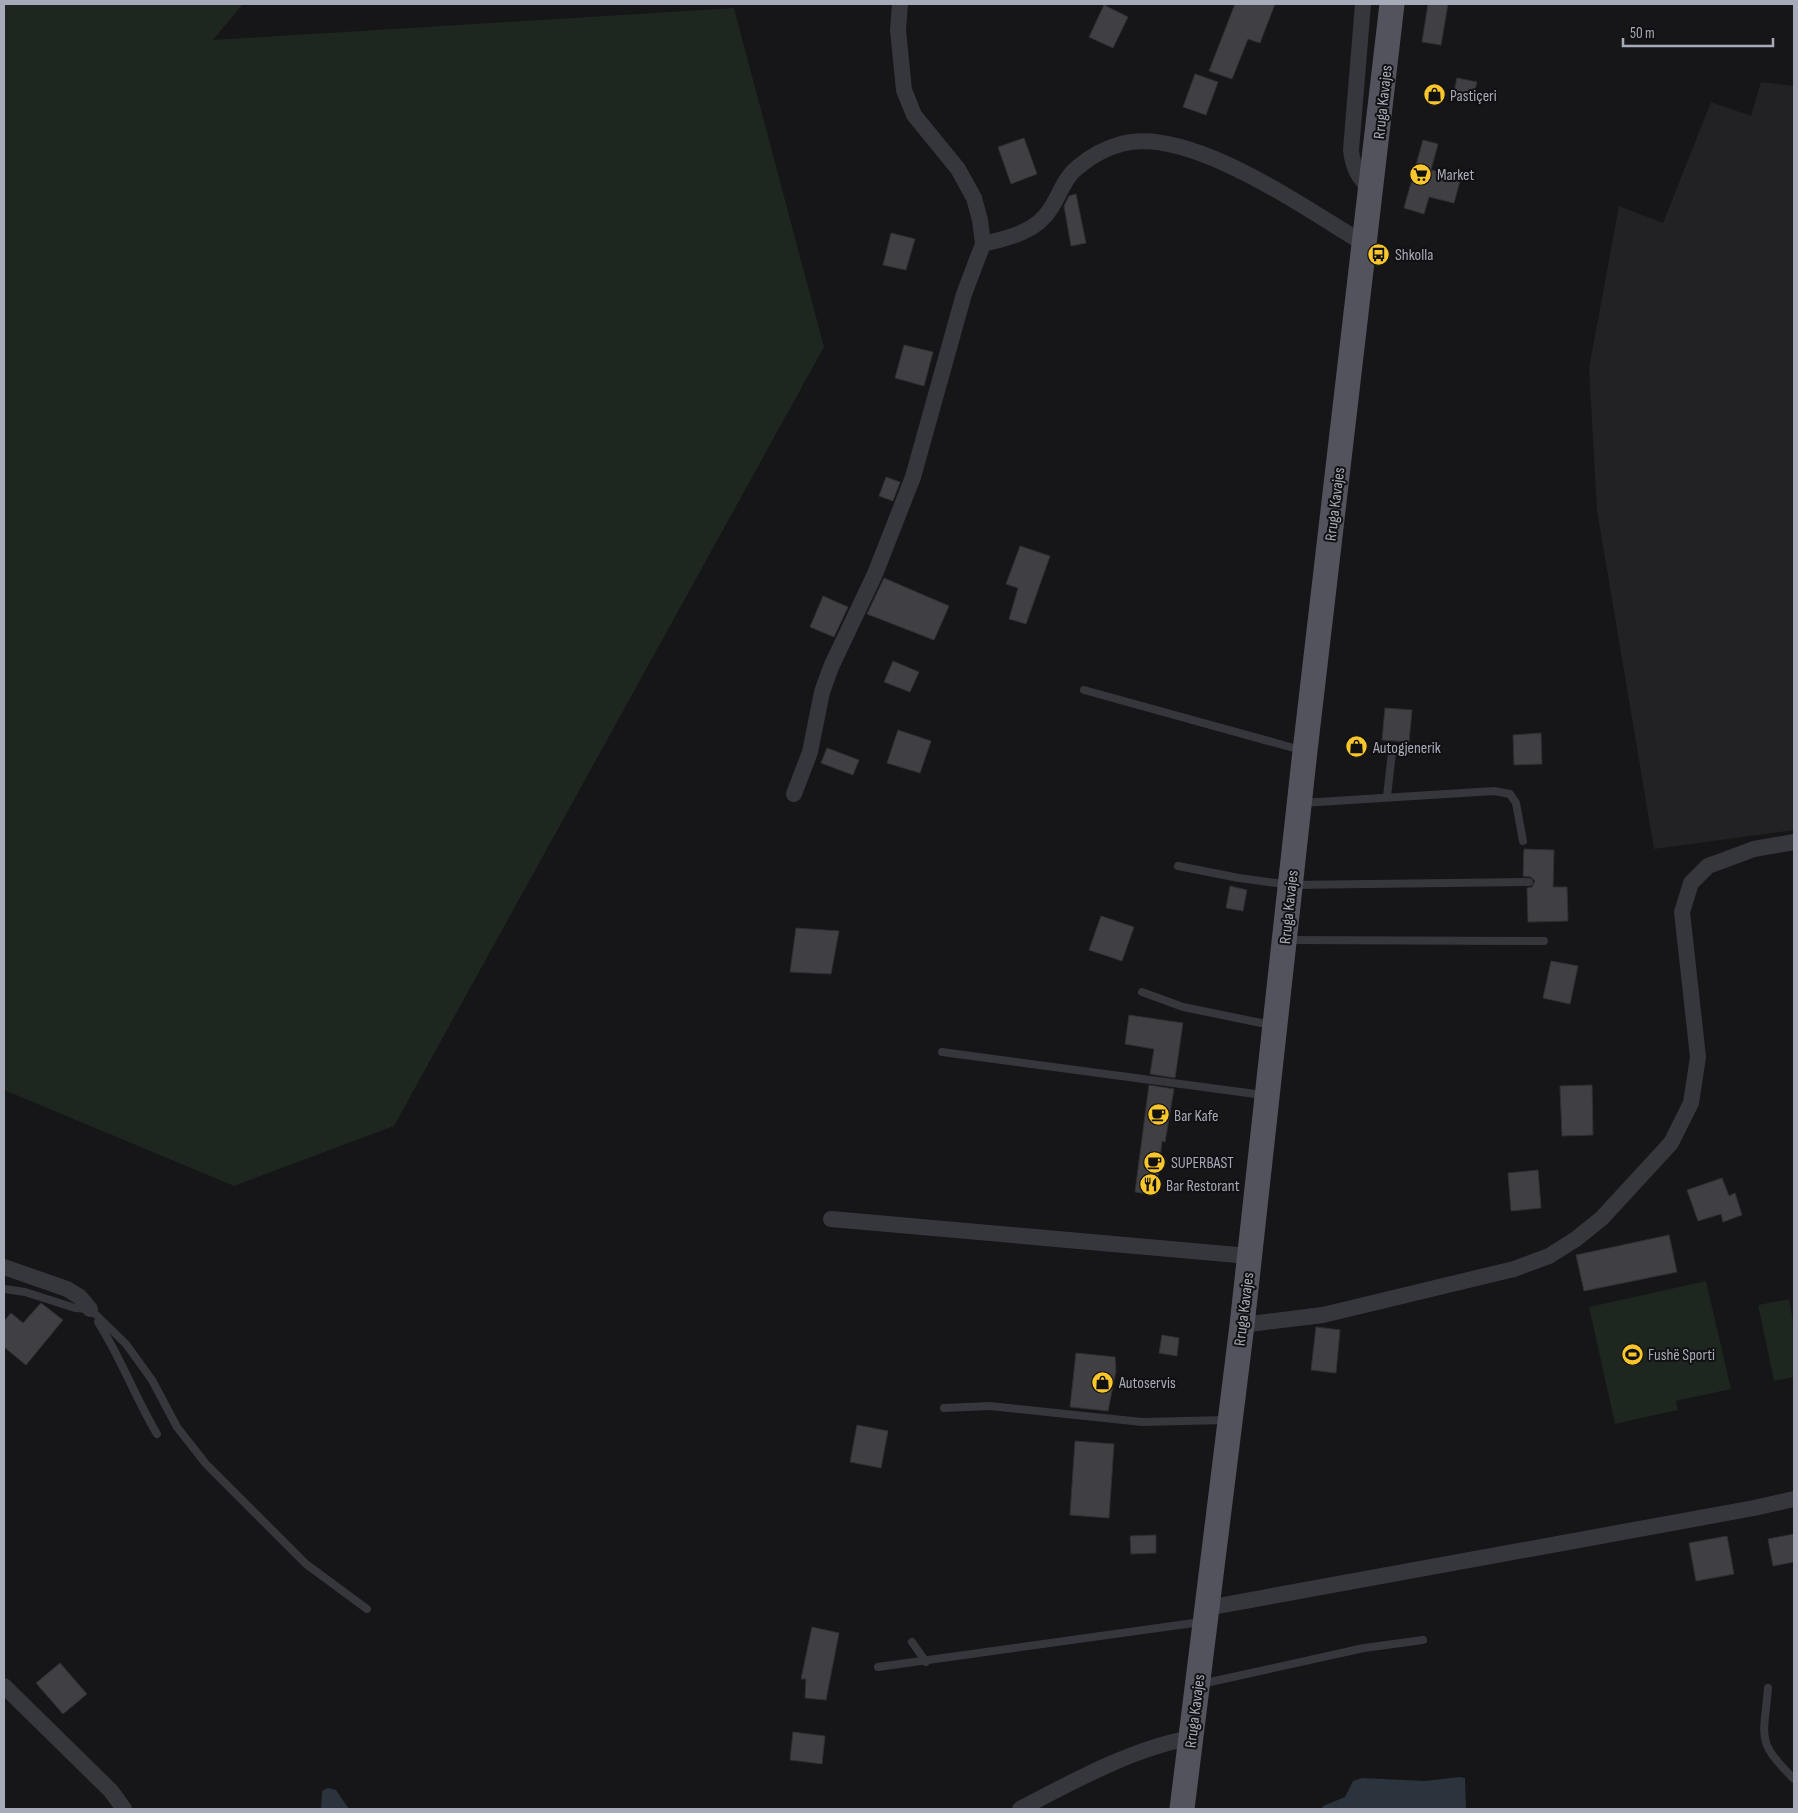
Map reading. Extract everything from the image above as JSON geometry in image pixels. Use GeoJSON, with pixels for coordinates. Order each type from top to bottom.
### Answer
{"type":"FeatureCollection","features":[{"type":"Feature","properties":{"kind":"main road","name":"Rruga Kavajes"},"geometry":{"type":"LineString","coordinates":[[1182,1809],[1228,1420],[1242,1325],[1305,751],[1372,191],[1392,4]]}},
{"type":"Feature","properties":{"kind":"street"},"geometry":{"type":"LineString","coordinates":[[794,794],[810,752],[822,692],[830,666],[874,574],[913,477],[964,294],[983,244],[980,220],[974,198],[958,169],[914,115],[904,90],[898,30],[900,4]]}},
{"type":"Feature","properties":{"kind":"street"},"geometry":{"type":"LineString","coordinates":[[1362,4],[1351,150],[1352,166],[1359,179],[1372,191]]}},
{"type":"Feature","properties":{"kind":"street"},"geometry":{"type":"LineString","coordinates":[[983,244],[1018,235],[1033,227],[1051,210],[1060,191],[1076,168],[1098,154],[1122,144],[1146,141],[1169,145],[1235,168],[1365,244]]}},
{"type":"Feature","properties":{"kind":"street"},"geometry":{"type":"LineString","coordinates":[[1242,1325],[1323,1315],[1514,1270],[1549,1256],[1576,1239],[1602,1218],[1671,1143],[1691,1103],[1698,1057],[1682,912],[1691,883],[1708,866],[1754,849],[1794,842]]}},
{"type":"Feature","properties":{"kind":"street"},"geometry":{"type":"LineString","coordinates":[[831,1219],[1249,1256]]}},
{"type":"Feature","properties":{"kind":"street"},"geometry":{"type":"LineString","coordinates":[[4,1267],[67,1289],[80,1297],[90,1310]]}},
{"type":"Feature","properties":{"kind":"street"},"geometry":{"type":"LineString","coordinates":[[1206,1615],[1794,1499]]}},
{"type":"Feature","properties":{"kind":"street"},"geometry":{"type":"LineString","coordinates":[[4,1686],[111,1790],[124,1809]]}},
{"type":"Feature","properties":{"kind":"street"},"geometry":{"type":"LineString","coordinates":[[1020,1809],[1070,1783],[1142,1752],[1165,1743],[1190,1738]]}},
{"type":"Feature","properties":{"kind":"lane"},"geometry":{"type":"LineString","coordinates":[[1084,690],[1305,751]]}},
{"type":"Feature","properties":{"kind":"lane"},"geometry":{"type":"LineString","coordinates":[[1388,796],[1392,753]]}},
{"type":"Feature","properties":{"kind":"lane"},"geometry":{"type":"LineString","coordinates":[[1300,803],[1388,796],[1494,791],[1510,794],[1516,804],[1523,841]]}},
{"type":"Feature","properties":{"kind":"lane"},"geometry":{"type":"LineString","coordinates":[[1178,866],[1238,878],[1291,884],[1529,882]]}},
{"type":"Feature","properties":{"kind":"lane"},"geometry":{"type":"LineString","coordinates":[[1285,940],[1544,941]]}},
{"type":"Feature","properties":{"kind":"lane"},"geometry":{"type":"LineString","coordinates":[[1142,992],[1183,1007],[1275,1026]]}},
{"type":"Feature","properties":{"kind":"lane"},"geometry":{"type":"LineString","coordinates":[[942,1052],[1267,1096]]}},
{"type":"Feature","properties":{"kind":"lane"},"geometry":{"type":"LineString","coordinates":[[4,1289],[25,1292],[75,1308],[90,1310],[126,1344],[152,1380],[177,1427],[206,1464],[306,1564],[366,1609]]}},
{"type":"Feature","properties":{"kind":"lane"},"geometry":{"type":"LineString","coordinates":[[90,1310],[116,1351],[137,1401],[157,1434]]}},
{"type":"Feature","properties":{"kind":"lane"},"geometry":{"type":"LineString","coordinates":[[944,1408],[990,1406],[1123,1421],[1228,1420]]}},
{"type":"Feature","properties":{"kind":"lane"},"geometry":{"type":"LineString","coordinates":[[878,1667],[926,1662],[1206,1615]]}},
{"type":"Feature","properties":{"kind":"lane"},"geometry":{"type":"LineString","coordinates":[[1197,1684],[1364,1648],[1423,1640]]}},
{"type":"Feature","properties":{"kind":"lane"},"geometry":{"type":"LineString","coordinates":[[912,1642],[926,1662]]}},
{"type":"Feature","properties":{"kind":"lane"},"geometry":{"type":"LineString","coordinates":[[1768,1688],[1763,1730],[1766,1748],[1794,1779]]}},
{"type":"Feature","properties":{"kind":"shaded area"},"geometry":{"type":"Polygon","coordinates":[[[4,4],[243,4],[213,40],[734,8],[824,347],[394,1126],[234,1186],[4,1090],[4,4]]]}},
{"type":"Feature","properties":{"kind":"shaded area"},"geometry":{"type":"Polygon","coordinates":[[[1761,82],[1794,86],[1794,830],[1654,849],[1597,510],[1589,368],[1619,206],[1663,223],[1711,102],[1751,116],[1761,82]]]}},
{"type":"Feature","properties":{"kind":"shaded area"},"geometry":{"type":"Polygon","coordinates":[[[1706,1281],[1731,1389],[1676,1401],[1678,1410],[1615,1424],[1589,1307],[1706,1281]]]}},
{"type":"Feature","properties":{"kind":"shaded area"},"geometry":{"type":"Polygon","coordinates":[[[1789,1299],[1794,1326],[1794,1377],[1774,1381],[1758,1305],[1789,1299]]]}},
{"type":"Feature","properties":{"kind":"shaded area"},"geometry":{"type":"Polygon","coordinates":[[[1362,1778],[1425,1781],[1465,1778],[1466,1809],[1322,1809],[1323,1806],[1345,1797],[1353,1781],[1362,1778]]]}},
{"type":"Feature","properties":{"kind":"shaded area"},"geometry":{"type":"Polygon","coordinates":[[[328,1788],[336,1790],[349,1809],[321,1809],[322,1791],[328,1788]]]}},
{"type":"Feature","properties":{"kind":"building"},"geometry":{"type":"Polygon","coordinates":[[[1235,4],[1275,4],[1260,43],[1248,39],[1232,79],[1209,71],[1235,4]]]}},
{"type":"Feature","properties":{"kind":"building"},"geometry":{"type":"Polygon","coordinates":[[[1428,4],[1448,4],[1441,45],[1422,42],[1428,4]]]}},
{"type":"Feature","properties":{"kind":"building"},"geometry":{"type":"Polygon","coordinates":[[[1104,5],[1128,17],[1113,48],[1089,37],[1104,5]]]}},
{"type":"Feature","properties":{"kind":"building"},"geometry":{"type":"Polygon","coordinates":[[[1195,74],[1218,82],[1206,115],[1183,107],[1195,74]]]}},
{"type":"Feature","properties":{"kind":"building"},"geometry":{"type":"Polygon","coordinates":[[[1457,78],[1477,82],[1472,100],[1453,96],[1457,78]]]}},
{"type":"Feature","properties":{"kind":"building"},"geometry":{"type":"Polygon","coordinates":[[[1024,138],[1037,174],[1011,184],[998,147],[1024,138]]]}},
{"type":"Feature","properties":{"kind":"building"},"geometry":{"type":"Polygon","coordinates":[[[1423,140],[1438,144],[1431,170],[1461,177],[1454,203],[1429,197],[1424,214],[1404,208],[1423,140]]]}},
{"type":"Feature","properties":{"kind":"building"},"geometry":{"type":"Polygon","coordinates":[[[1076,194],[1086,243],[1071,246],[1064,206],[1069,196],[1076,194]]]}},
{"type":"Feature","properties":{"kind":"building"},"geometry":{"type":"Polygon","coordinates":[[[891,233],[915,239],[906,270],[883,265],[891,233]]]}},
{"type":"Feature","properties":{"kind":"building"},"geometry":{"type":"Polygon","coordinates":[[[904,345],[933,352],[924,386],[895,378],[904,345]]]}},
{"type":"Feature","properties":{"kind":"building"},"geometry":{"type":"Polygon","coordinates":[[[886,477],[900,482],[893,501],[879,496],[886,477]]]}},
{"type":"Feature","properties":{"kind":"building"},"geometry":{"type":"Polygon","coordinates":[[[1020,546],[1050,556],[1026,624],[1009,619],[1018,588],[1006,584],[1020,546]]]}},
{"type":"Feature","properties":{"kind":"building"},"geometry":{"type":"Polygon","coordinates":[[[884,578],[949,606],[934,640],[867,614],[884,578]]]}},
{"type":"Feature","properties":{"kind":"building"},"geometry":{"type":"Polygon","coordinates":[[[823,596],[848,607],[834,637],[810,627],[823,596]]]}},
{"type":"Feature","properties":{"kind":"building"},"geometry":{"type":"Polygon","coordinates":[[[893,661],[919,672],[910,692],[884,682],[893,661]]]}},
{"type":"Feature","properties":{"kind":"building"},"geometry":{"type":"Polygon","coordinates":[[[1385,708],[1412,710],[1409,742],[1382,740],[1385,708]]]}},
{"type":"Feature","properties":{"kind":"building"},"geometry":{"type":"Polygon","coordinates":[[[898,730],[931,741],[920,773],[887,763],[898,730]]]}},
{"type":"Feature","properties":{"kind":"building"},"geometry":{"type":"Polygon","coordinates":[[[1541,733],[1542,764],[1514,765],[1513,735],[1541,733]]]}},
{"type":"Feature","properties":{"kind":"building"},"geometry":{"type":"Polygon","coordinates":[[[827,748],[859,760],[853,775],[821,763],[827,748]]]}},
{"type":"Feature","properties":{"kind":"building"},"geometry":{"type":"Polygon","coordinates":[[[1524,849],[1554,850],[1553,887],[1567,887],[1568,921],[1528,922],[1527,888],[1532,887],[1535,881],[1531,877],[1523,876],[1524,849]]]}},
{"type":"Feature","properties":{"kind":"building"},"geometry":{"type":"Polygon","coordinates":[[[1230,886],[1247,890],[1243,911],[1226,908],[1230,886]]]}},
{"type":"Feature","properties":{"kind":"building"},"geometry":{"type":"Polygon","coordinates":[[[1101,916],[1134,927],[1122,961],[1089,950],[1101,916]]]}},
{"type":"Feature","properties":{"kind":"building"},"geometry":{"type":"Polygon","coordinates":[[[796,928],[839,931],[831,974],[790,972],[796,928]]]}},
{"type":"Feature","properties":{"kind":"building"},"geometry":{"type":"Polygon","coordinates":[[[1551,961],[1578,966],[1570,1004],[1543,998],[1551,961]]]}},
{"type":"Feature","properties":{"kind":"building"},"geometry":{"type":"Polygon","coordinates":[[[1129,1015],[1183,1023],[1175,1078],[1150,1074],[1154,1049],[1125,1044],[1129,1015]]]}},
{"type":"Feature","properties":{"kind":"building"},"geometry":{"type":"Polygon","coordinates":[[[1149,1085],[1174,1089],[1165,1142],[1162,1141],[1156,1195],[1135,1192],[1149,1085]]]}},
{"type":"Feature","properties":{"kind":"building"},"geometry":{"type":"Polygon","coordinates":[[[1592,1085],[1593,1135],[1562,1136],[1560,1086],[1592,1085]]]}},
{"type":"Feature","properties":{"kind":"building"},"geometry":{"type":"Polygon","coordinates":[[[1538,1170],[1541,1208],[1511,1211],[1508,1173],[1538,1170]]]}},
{"type":"Feature","properties":{"kind":"building"},"geometry":{"type":"Polygon","coordinates":[[[1722,1178],[1729,1196],[1735,1193],[1742,1215],[1723,1222],[1721,1214],[1698,1221],[1687,1190],[1722,1178]]]}},
{"type":"Feature","properties":{"kind":"building"},"geometry":{"type":"Polygon","coordinates":[[[1669,1235],[1677,1272],[1584,1291],[1576,1255],[1669,1235]]]}},
{"type":"Feature","properties":{"kind":"building"},"geometry":{"type":"Polygon","coordinates":[[[41,1303],[63,1320],[26,1365],[4,1347],[4,1321],[11,1313],[23,1323],[41,1303]]]}},
{"type":"Feature","properties":{"kind":"building"},"geometry":{"type":"Polygon","coordinates":[[[1316,1327],[1340,1330],[1336,1373],[1311,1370],[1316,1327]]]}},
{"type":"Feature","properties":{"kind":"building"},"geometry":{"type":"Polygon","coordinates":[[[1162,1335],[1179,1338],[1177,1356],[1159,1353],[1162,1335]]]}},
{"type":"Feature","properties":{"kind":"building"},"geometry":{"type":"Polygon","coordinates":[[[1076,1353],[1115,1357],[1116,1371],[1108,1411],[1070,1407],[1076,1353]]]}},
{"type":"Feature","properties":{"kind":"building"},"geometry":{"type":"Polygon","coordinates":[[[857,1425],[888,1431],[881,1468],[850,1462],[857,1425]]]}},
{"type":"Feature","properties":{"kind":"building"},"geometry":{"type":"Polygon","coordinates":[[[1075,1441],[1114,1444],[1109,1518],[1070,1515],[1075,1441]]]}},
{"type":"Feature","properties":{"kind":"building"},"geometry":{"type":"Polygon","coordinates":[[[1794,1534],[1794,1562],[1773,1566],[1768,1539],[1794,1534]]]}},
{"type":"Feature","properties":{"kind":"building"},"geometry":{"type":"Polygon","coordinates":[[[1156,1535],[1156,1553],[1131,1554],[1130,1536],[1156,1535]]]}},
{"type":"Feature","properties":{"kind":"building"},"geometry":{"type":"Polygon","coordinates":[[[1727,1536],[1734,1574],[1696,1581],[1689,1543],[1727,1536]]]}},
{"type":"Feature","properties":{"kind":"building"},"geometry":{"type":"Polygon","coordinates":[[[812,1627],[839,1633],[826,1700],[805,1698],[806,1679],[801,1679],[812,1627]]]}},
{"type":"Feature","properties":{"kind":"building"},"geometry":{"type":"Polygon","coordinates":[[[60,1663],[87,1694],[63,1714],[36,1683],[60,1663]]]}},
{"type":"Feature","properties":{"kind":"building"},"geometry":{"type":"Polygon","coordinates":[[[793,1732],[825,1736],[822,1764],[790,1760],[793,1732]]]}},
{"type":"Feature","properties":{"kind":"place","name":"Pastiçeri"},"geometry":{"type":"Point","coordinates":[1434,95]}},
{"type":"Feature","properties":{"kind":"place","name":"Market"},"geometry":{"type":"Point","coordinates":[1421,174]}},
{"type":"Feature","properties":{"kind":"place","name":"Shkolla"},"geometry":{"type":"Point","coordinates":[1379,254]}},
{"type":"Feature","properties":{"kind":"place","name":"Autogjenerik"},"geometry":{"type":"Point","coordinates":[1357,747]}},
{"type":"Feature","properties":{"kind":"place","name":"Bar Kafe"},"geometry":{"type":"Point","coordinates":[1158,1115]}},
{"type":"Feature","properties":{"kind":"place","name":"SUPERBAST"},"geometry":{"type":"Point","coordinates":[1155,1162]}},
{"type":"Feature","properties":{"kind":"place","name":"Bar Restorant"},"geometry":{"type":"Point","coordinates":[1150,1185]}},
{"type":"Feature","properties":{"kind":"place","name":"Fushë Sporti"},"geometry":{"type":"Point","coordinates":[1632,1354]}},
{"type":"Feature","properties":{"kind":"place","name":"Autoservis"},"geometry":{"type":"Point","coordinates":[1103,1382]}}]}
